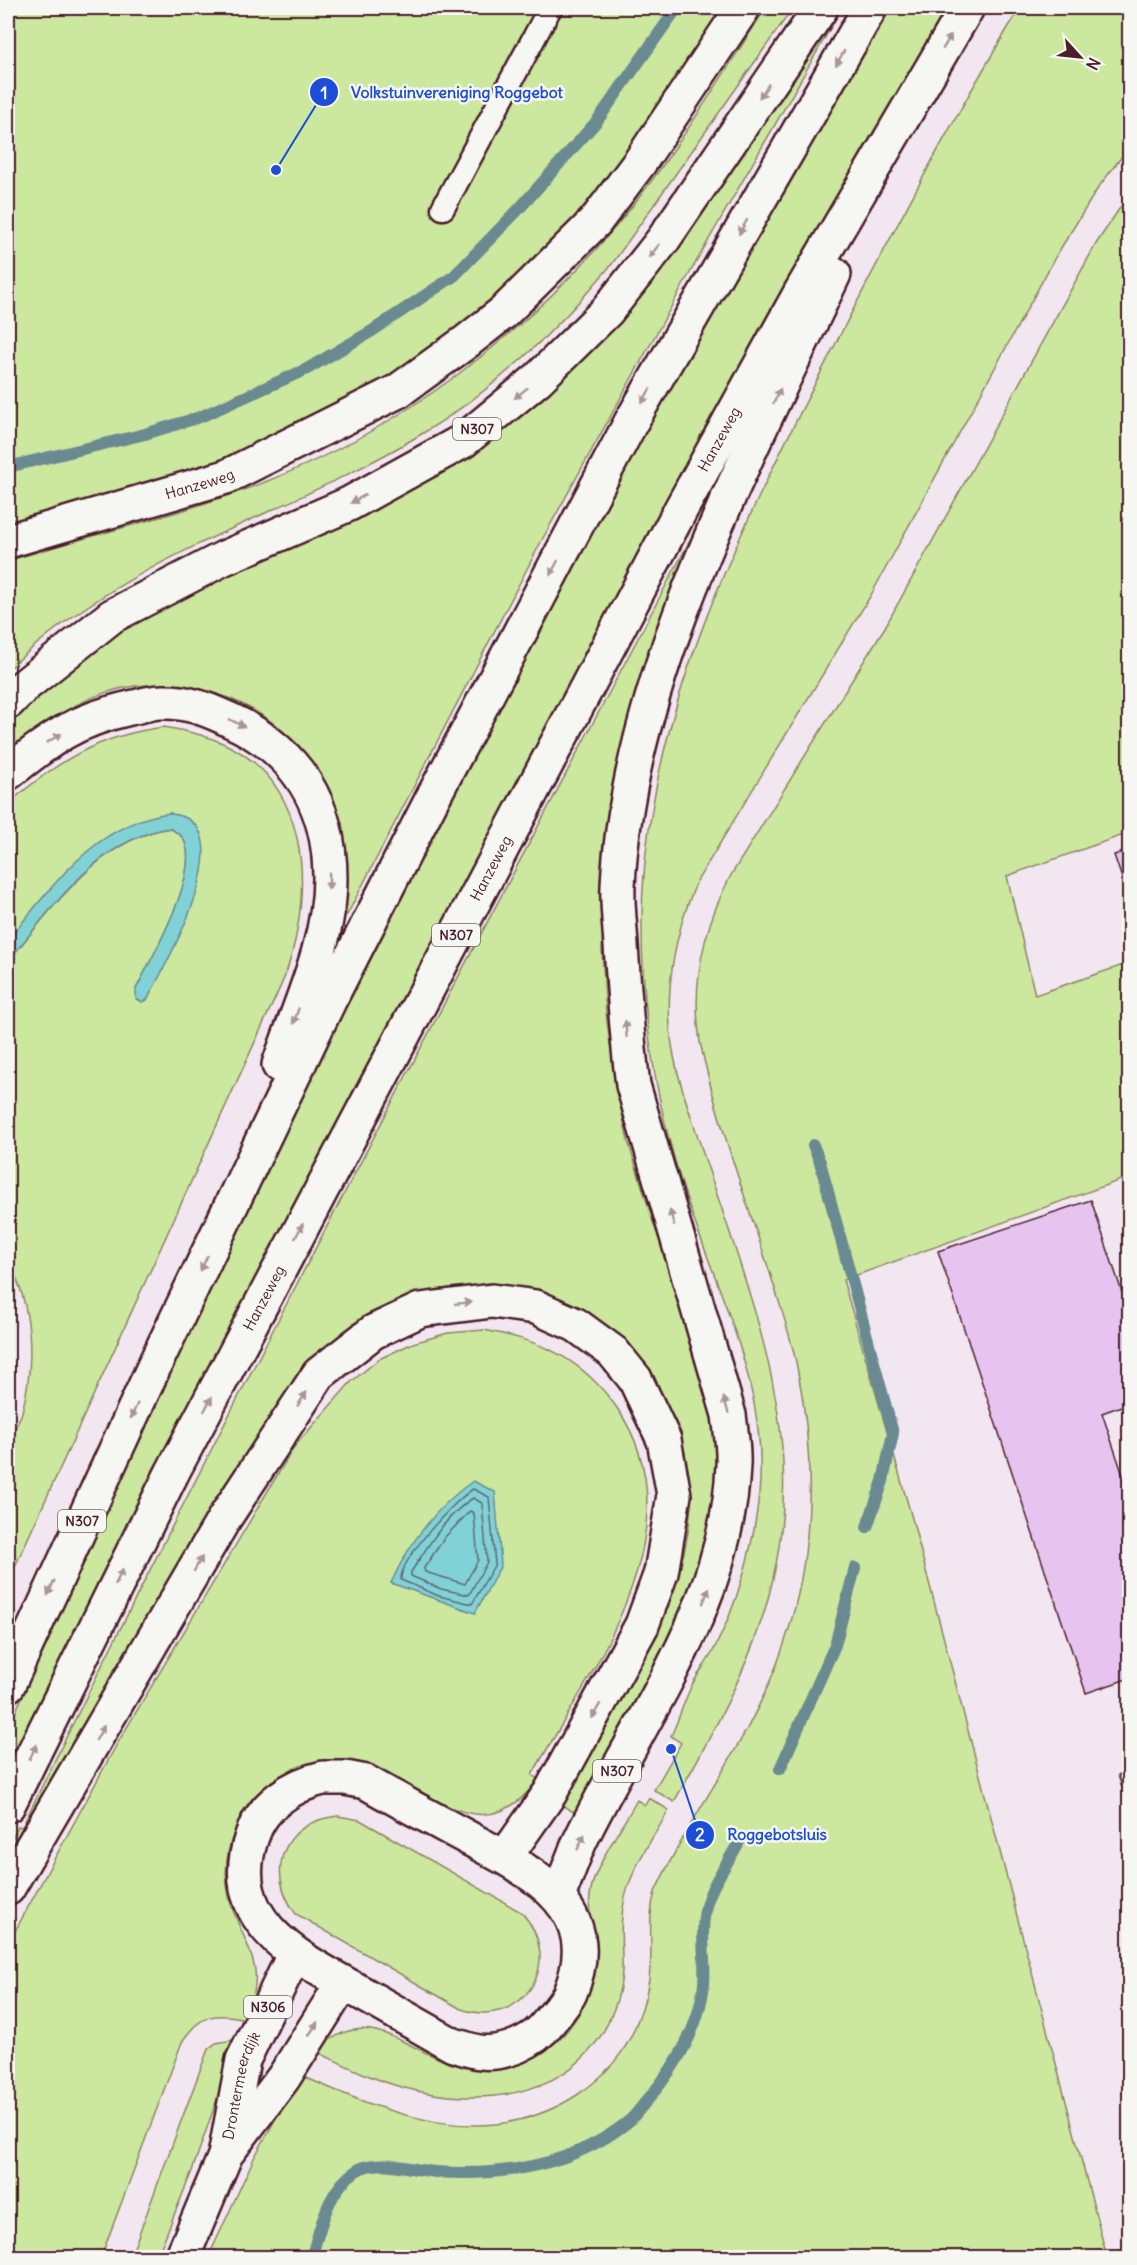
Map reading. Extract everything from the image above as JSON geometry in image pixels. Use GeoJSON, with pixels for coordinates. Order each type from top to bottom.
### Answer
{"type":"FeatureCollection","features":[{"type":"Feature","properties":{"kind":"main road","name":"Hanzeweg"},"geometry":{"type":"LineString","coordinates":[[8,541],[226,477],[398,391],[466,342],[504,312],[595,222],[640,162],[743,8]]}},
{"type":"Feature","properties":{"kind":"main road","name":"N307"},"geometry":{"type":"LineString","coordinates":[[8,702],[24,686],[112,616],[224,558],[349,504],[463,441],[538,379],[607,311],[663,240],[820,8]]}},
{"type":"Feature","properties":{"kind":"main road","name":"N307"},"geometry":{"type":"LineString","coordinates":[[8,1685],[329,1001],[431,801],[631,422],[870,8]]}},
{"type":"Feature","properties":{"kind":"main road","name":"Hanzeweg"},"geometry":{"type":"LineString","coordinates":[[8,1805],[172,1473],[675,519],[802,290],[967,8]]}},
{"type":"Feature","properties":{"kind":"main road","name":"N307"},"geometry":{"type":"LineString","coordinates":[[558,1896],[580,1842],[682,1649],[709,1591],[724,1536],[734,1463],[729,1415],[633,1085],[626,1028],[618,886],[631,784],[657,681],[700,568],[752,449],[926,77]]}},
{"type":"Feature","properties":{"kind":"main road","name":"N307"},"geometry":{"type":"LineString","coordinates":[[8,773],[49,741],[80,722],[159,701],[199,705],[246,727],[285,754],[308,786],[326,833],[330,877],[328,911],[315,960],[230,1210]]}},
{"type":"Feature","properties":{"kind":"main road","name":"N307"},"geometry":{"type":"LineString","coordinates":[[8,1888],[224,1519],[319,1374],[374,1332],[420,1310],[492,1301],[536,1307],[576,1325],[613,1352],[635,1379],[664,1440],[674,1495],[661,1572],[642,1625],[550,1793],[505,1857]]}},
{"type":"Feature","properties":{"kind":"main road"},"geometry":{"type":"LineString","coordinates":[[345,1778],[366,1782],[505,1857],[533,1874],[558,1896],[575,1922],[580,1946],[577,1968],[569,1995],[546,2027],[526,2042],[504,2050],[480,2052],[453,2044],[294,1955],[257,1916],[245,1875],[247,1850],[255,1828],[270,1806],[306,1782],[345,1778]]}},
{"type":"Feature","properties":{"kind":"main road","name":"Drontermeerdijk"},"geometry":{"type":"LineString","coordinates":[[182,2258],[225,2156],[243,2060],[294,1955]]}},
{"type":"Feature","properties":{"kind":"main road","name":"Drontermeerdijk"},"geometry":{"type":"LineString","coordinates":[[225,2156],[284,2077],[343,1983]]}},
{"type":"Feature","properties":{"kind":"lane"},"geometry":{"type":"LineString","coordinates":[[443,208],[549,8]]}},
{"type":"Feature","properties":{"kind":"green space"},"geometry":{"type":"Polygon","coordinates":[[[8,8],[541,8],[432,215],[442,221],[556,8],[722,8],[642,130],[589,200],[516,276],[436,343],[348,401],[301,426],[253,447],[162,478],[8,523],[8,8]]]}},
{"type":"Feature","properties":{"kind":"green space"},"geometry":{"type":"Polygon","coordinates":[[[766,8],[793,8],[612,264],[569,313],[499,379],[474,399],[420,435],[314,491],[155,566],[104,596],[55,630],[8,670],[8,561],[169,514],[265,482],[364,435],[411,407],[457,375],[542,305],[617,225],[676,146],[766,8]]]}},
{"type":"Feature","properties":{"kind":"green space"},"geometry":{"type":"Polygon","coordinates":[[[889,8],[952,8],[168,1449],[8,1771],[8,1730],[27,1685],[146,1419],[272,1152],[390,913],[617,482],[779,193],[889,8]]]}},
{"type":"Feature","properties":{"kind":"green space"},"geometry":{"type":"Polygon","coordinates":[[[1020,8],[1129,8],[1129,147],[1098,188],[1056,256],[871,595],[697,881],[677,943],[669,1008],[673,1051],[682,1090],[741,1267],[764,1345],[779,1423],[783,1462],[783,1510],[778,1555],[755,1640],[719,1720],[674,1802],[654,1790],[681,1743],[671,1736],[692,1685],[710,1657],[737,1596],[749,1555],[757,1514],[760,1453],[756,1413],[747,1374],[736,1334],[681,1181],[663,1116],[651,1050],[644,984],[642,916],[647,839],[661,764],[681,691],[706,618],[768,477],[903,214],[948,131],[1020,8]]]}},
{"type":"Feature","properties":{"kind":"green space"},"geometry":{"type":"Polygon","coordinates":[[[830,19],[834,22],[696,262],[542,540],[347,915],[344,913],[346,872],[342,831],[335,805],[321,776],[302,751],[280,729],[255,711],[227,697],[197,689],[166,685],[117,689],[66,710],[36,730],[8,753],[8,722],[72,666],[142,616],[471,450],[830,19]]]}},
{"type":"Feature","properties":{"kind":"green space"},"geometry":{"type":"Polygon","coordinates":[[[1129,194],[1129,833],[1007,876],[1035,995],[1129,963],[1130,1104],[1125,1106],[1129,1120],[1129,1177],[843,1280],[912,1518],[1107,2257],[208,2258],[254,2158],[300,2075],[368,2103],[438,2122],[473,2125],[508,2122],[543,2113],[587,2088],[613,2063],[633,2033],[649,1983],[651,1911],[655,1892],[766,1691],[790,1625],[799,1589],[808,1516],[808,1441],[795,1355],[723,1130],[700,1042],[698,977],[707,936],[713,915],[731,875],[885,627],[1096,244],[1129,194]]]}},
{"type":"Feature","properties":{"kind":"green space"},"geometry":{"type":"Polygon","coordinates":[[[699,523],[704,526],[604,902],[602,951],[606,1013],[615,1079],[628,1141],[656,1231],[685,1305],[715,1413],[718,1495],[686,1611],[577,1814],[558,1803],[649,1640],[667,1603],[680,1566],[688,1531],[690,1494],[685,1457],[673,1418],[651,1377],[486,1286],[449,1288],[403,1298],[370,1313],[344,1331],[310,1361],[278,1404],[225,1488],[15,1848],[9,1846],[18,1826],[22,1827],[103,1662],[270,1335],[699,523]]]}},
{"type":"Feature","properties":{"kind":"green space"},"geometry":{"type":"Polygon","coordinates":[[[164,727],[191,732],[218,741],[248,758],[271,781],[287,808],[297,839],[301,871],[301,905],[296,938],[277,995],[8,1582],[6,1499],[8,1450],[22,1412],[30,1354],[23,1296],[8,1261],[8,961],[60,899],[99,861],[121,846],[144,835],[170,828],[182,837],[187,851],[187,869],[173,913],[136,989],[202,871],[200,833],[170,813],[67,870],[8,940],[8,804],[43,775],[80,753],[119,736],[164,727]]]}},
{"type":"Feature","properties":{"kind":"green space"},"geometry":{"type":"Polygon","coordinates":[[[484,1330],[542,1346],[575,1364],[590,1376],[617,1408],[640,1454],[647,1501],[642,1549],[628,1597],[607,1644],[532,1775],[538,1779],[517,1802],[495,1813],[473,1814],[451,1807],[384,1772],[350,1761],[327,1762],[294,1771],[262,1793],[241,1818],[229,1848],[227,1864],[229,1897],[255,1970],[254,1995],[246,2019],[225,2016],[209,2017],[195,2026],[182,2042],[101,2257],[8,2258],[8,1944],[117,1744],[294,1447],[351,1382],[379,1359],[413,1343],[448,1333],[484,1330]]]}},
{"type":"Feature","properties":{"kind":"green space"},"geometry":{"type":"Polygon","coordinates":[[[649,1798],[669,1810],[635,1869],[626,1895],[621,1933],[621,1979],[615,2006],[600,2037],[580,2061],[555,2078],[527,2090],[496,2096],[465,2097],[432,2094],[390,2084],[317,2052],[335,2037],[352,2030],[370,2030],[387,2034],[440,2059],[467,2066],[509,2063],[538,2054],[550,2047],[570,2027],[578,2015],[593,1975],[590,1898],[594,1878],[637,1800],[645,1805],[649,1798]]]}},
{"type":"Feature","properties":{"kind":"green space"},"geometry":{"type":"Polygon","coordinates":[[[338,1816],[360,1820],[521,1912],[534,1931],[540,1950],[539,1969],[532,1986],[520,2000],[504,2009],[484,2013],[461,2009],[296,1914],[286,1898],[281,1881],[284,1851],[292,1838],[304,1827],[319,1820],[338,1816]]]}},
{"type":"Feature","properties":{"kind":"green space"},"geometry":{"type":"Polygon","coordinates":[[[233,2040],[237,2042],[192,2171],[157,2257],[130,2258],[208,2049],[216,2043],[233,2040]]]}},
{"type":"Feature","properties":{"kind":"water"},"geometry":{"type":"Polygon","coordinates":[[[170,813],[188,819],[200,833],[204,854],[192,908],[147,1000],[142,1002],[136,999],[136,989],[173,913],[187,869],[187,851],[182,837],[170,828],[144,834],[120,846],[99,861],[78,879],[8,961],[8,940],[41,899],[78,860],[98,843],[120,829],[144,819],[170,813]]]}},
{"type":"Feature","properties":{"kind":"water"},"geometry":{"type":"Polygon","coordinates":[[[473,1481],[495,1492],[501,1565],[475,1613],[391,1583],[406,1554],[425,1526],[473,1481]]]}},
{"type":"Feature","properties":{"kind":"building"},"geometry":{"type":"Polygon","coordinates":[[[1130,850],[1130,902],[1114,855],[1130,850]]]}},
{"type":"Feature","properties":{"kind":"building"},"geometry":{"type":"Polygon","coordinates":[[[1091,1200],[1130,1316],[1130,1403],[1102,1413],[1130,1496],[1130,1678],[1086,1693],[938,1251],[1091,1200]]]}},
{"type":"Feature","properties":{"kind":"building"},"geometry":{"type":"Polygon","coordinates":[[[1130,1771],[1130,1810],[1118,1775],[1130,1771]]]}},
{"type":"Feature","properties":{"kind":"waterway"},"geometry":{"type":"LineString","coordinates":[[8,467],[145,434],[200,417],[307,369],[372,331],[454,276],[519,209],[597,121],[677,8]]}},
{"type":"Feature","properties":{"kind":"waterway"},"geometry":{"type":"LineString","coordinates":[[813,1145],[820,1162],[893,1433],[883,1481],[867,1527]]}},
{"type":"Feature","properties":{"kind":"waterway"},"geometry":{"type":"LineString","coordinates":[[780,1769],[835,1645],[855,1568]]}},
{"type":"Feature","properties":{"kind":"waterway"},"geometry":{"type":"LineString","coordinates":[[311,2258],[326,2210],[338,2188],[356,2171],[365,2167],[384,2165],[461,2173],[512,2170],[562,2158],[608,2136],[629,2121],[670,2071],[692,2030],[704,1984],[703,1929],[707,1902],[739,1842]]}},
{"type":"Feature","properties":{"kind":"place","name":"Volkstuinvereniging Roggebot"},"geometry":{"type":"Point","coordinates":[276,170]}},
{"type":"Feature","properties":{"kind":"place","name":"Roggebotsluis"},"geometry":{"type":"Point","coordinates":[671,1749]}}]}
